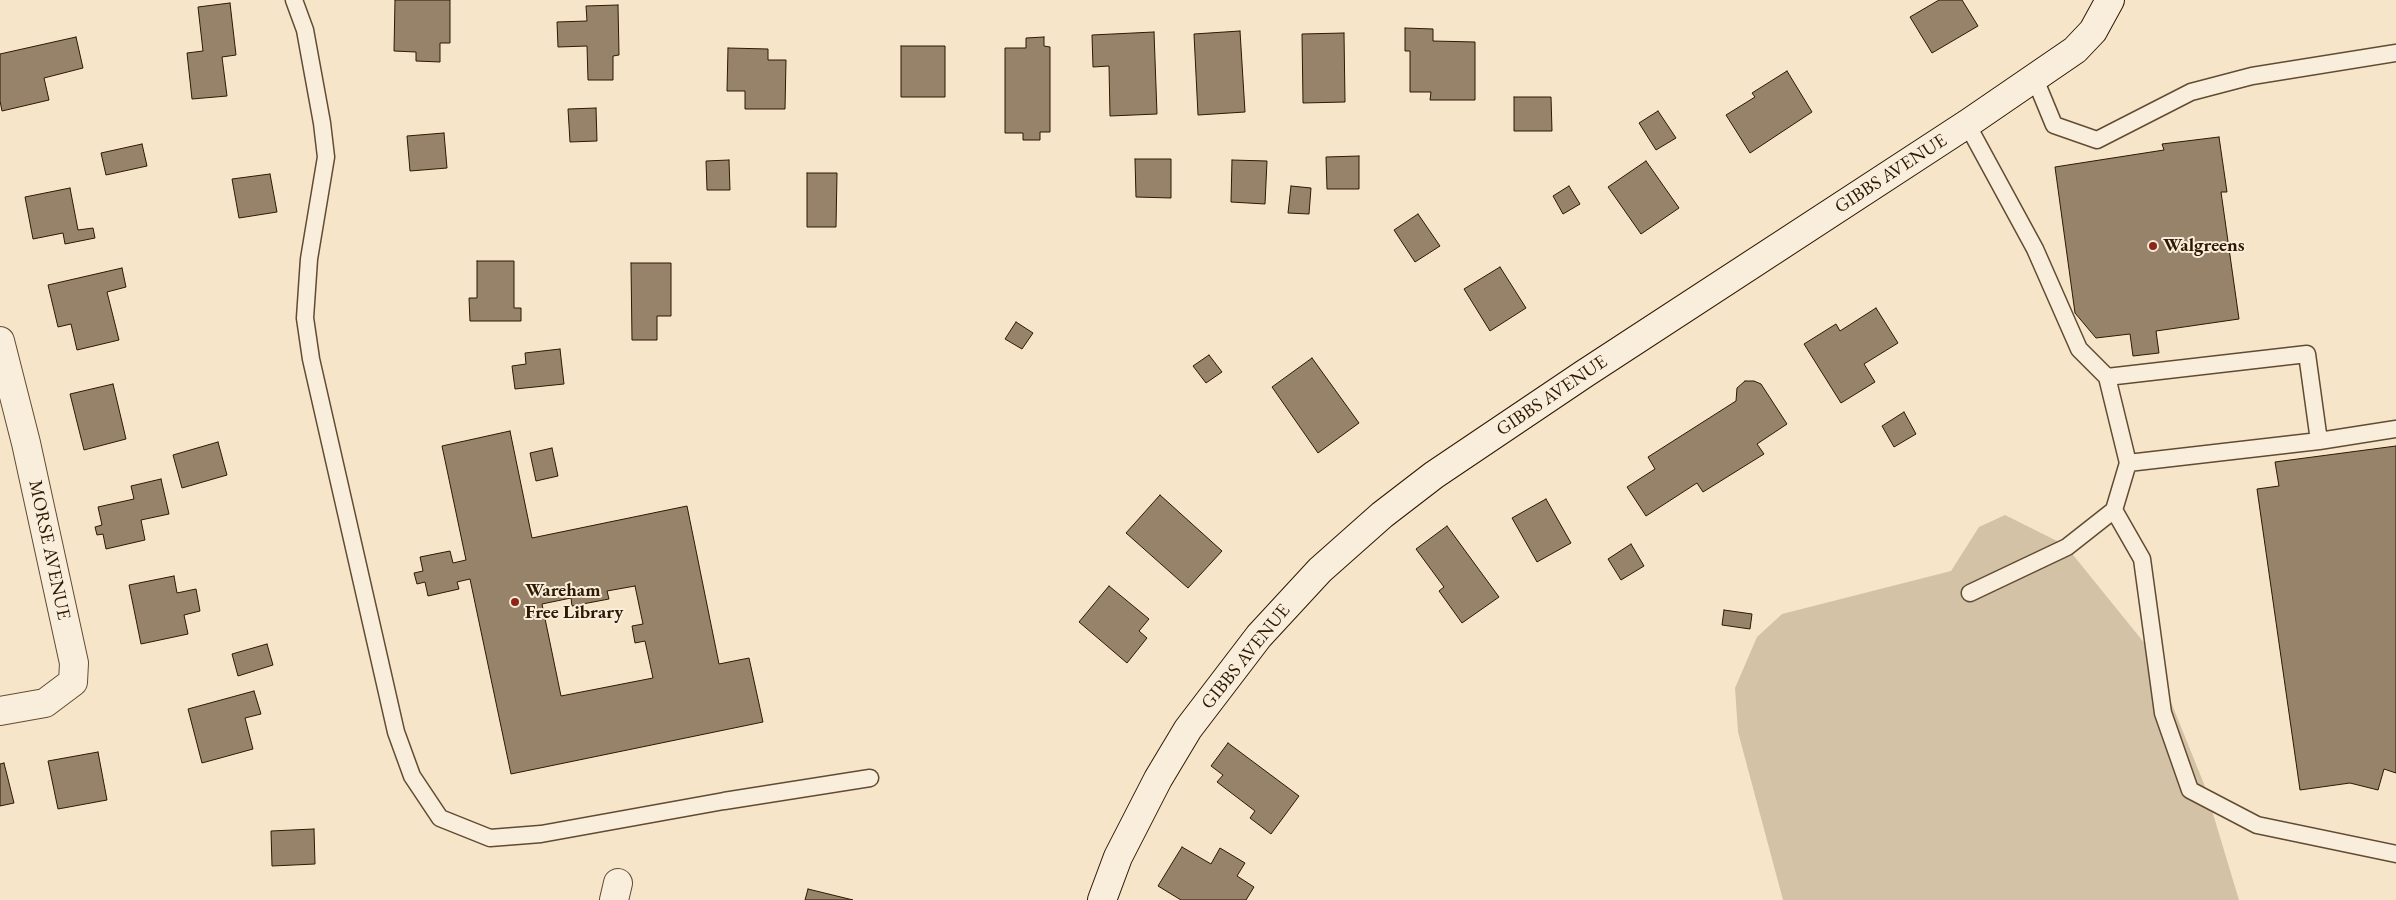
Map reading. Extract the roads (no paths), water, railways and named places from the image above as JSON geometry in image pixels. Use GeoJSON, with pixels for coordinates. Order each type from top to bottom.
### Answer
{"type":"FeatureCollection","features":[{"type":"Feature","properties":{"kind":"main road","name":"GIBBS AVENUE"},"geometry":{"type":"LineString","coordinates":[[1102,900],[1118,857],[1158,779],[1188,729],[1259,636],[1320,570],[1382,515],[1434,475],[1584,374],[2035,79],[2075,50],[2093,31],[2110,0]]}},
{"type":"Feature","properties":{"kind":"main road","name":"MORSE AVENUE"},"geometry":{"type":"LineString","coordinates":[[0,341],[26,443],[74,663],[73,682],[45,703],[0,711]]}},
{"type":"Feature","properties":{"kind":"lane"},"geometry":{"type":"LineString","coordinates":[[294,0],[305,30],[322,123],[326,157],[309,259],[304,318],[311,360],[396,732],[412,776],[440,818],[490,838],[541,834],[724,801],[870,778]]}},
{"type":"Feature","properties":{"kind":"lane"},"geometry":{"type":"LineString","coordinates":[[2035,79],[2054,125],[2097,140],[2191,92],[2252,76],[2396,53]]}},
{"type":"Feature","properties":{"kind":"lane"},"geometry":{"type":"LineString","coordinates":[[1967,124],[2035,248],[2079,348],[2107,377],[2128,463],[2114,510],[2067,547],[1970,593]]}},
{"type":"Feature","properties":{"kind":"lane"},"geometry":{"type":"LineString","coordinates":[[2107,377],[2307,354],[2320,441]]}},
{"type":"Feature","properties":{"kind":"lane"},"geometry":{"type":"LineString","coordinates":[[2128,463],[2320,441],[2396,429]]}},
{"type":"Feature","properties":{"kind":"lane"},"geometry":{"type":"LineString","coordinates":[[2114,510],[2142,559],[2164,713],[2190,790],[2257,824],[2396,854]]}},
{"type":"Feature","properties":{"kind":"place","name":"Walgreens"},"geometry":{"type":"Point","coordinates":[2153,246]}},
{"type":"Feature","properties":{"kind":"place","name":"Wareham Free Library"},"geometry":{"type":"Point","coordinates":[515,602]}}]}
